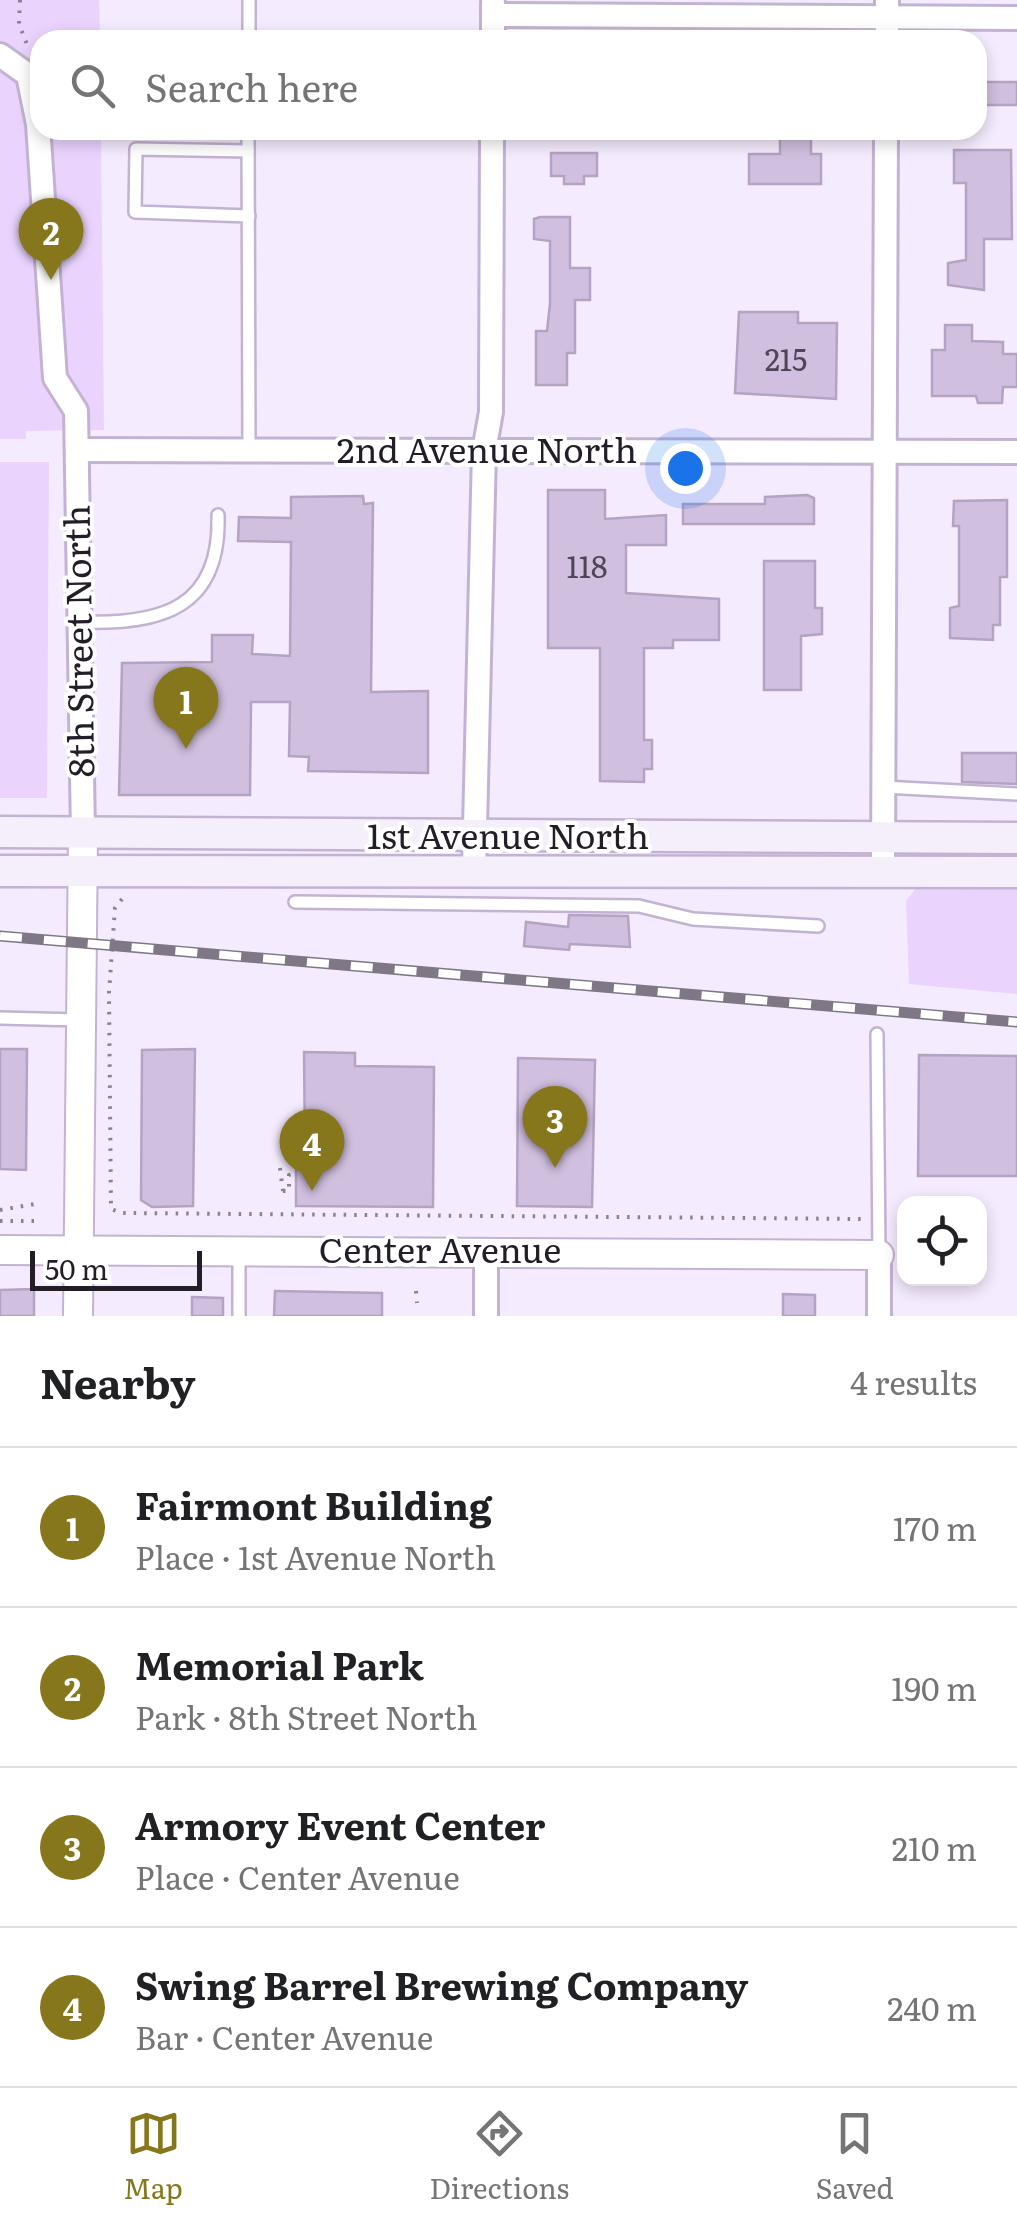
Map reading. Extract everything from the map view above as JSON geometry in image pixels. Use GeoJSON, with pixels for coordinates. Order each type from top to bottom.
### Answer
{"type":"FeatureCollection","features":[{"type":"Feature","properties":{"kind":"main road","name":"1st Avenue North"},"geometry":{"type":"LineString","coordinates":[[0,832],[1017,838]]}},
{"type":"Feature","properties":{"kind":"main road","name":"1st Avenue North"},"geometry":{"type":"LineString","coordinates":[[0,871],[1017,872]]}},
{"type":"Feature","properties":{"kind":"street"},"geometry":{"type":"LineString","coordinates":[[493,8],[887,19],[1017,18]]}},
{"type":"Feature","properties":{"kind":"street"},"geometry":{"type":"LineString","coordinates":[[0,55],[28,75]]}},
{"type":"Feature","properties":{"kind":"street","name":"8th Street North"},"geometry":{"type":"LineString","coordinates":[[28,75],[30,85]]}},
{"type":"Feature","properties":{"kind":"street","name":"8th Street North"},"geometry":{"type":"LineString","coordinates":[[39,140],[56,378],[76,410],[83,871],[78,1316]]}},
{"type":"Feature","properties":{"kind":"street"},"geometry":{"type":"LineString","coordinates":[[474,869],[484,451],[491,412],[492,140]]}},
{"type":"Feature","properties":{"kind":"street"},"geometry":{"type":"LineString","coordinates":[[883,872],[886,140]]}},
{"type":"Feature","properties":{"kind":"street","name":"2nd Avenue North"},"geometry":{"type":"LineString","coordinates":[[77,450],[1017,452]]}},
{"type":"Feature","properties":{"kind":"street","name":"Center Avenue"},"geometry":{"type":"LineString","coordinates":[[0,1250],[879,1255]]}},
{"type":"Feature","properties":{"kind":"street"},"geometry":{"type":"LineString","coordinates":[[486,1251],[486,1316]]}},
{"type":"Feature","properties":{"kind":"street"},"geometry":{"type":"LineString","coordinates":[[879,1255],[879,1316]]}},
{"type":"Feature","properties":{"kind":"lane"},"geometry":{"type":"LineString","coordinates":[[249,0],[249,30]]}},
{"type":"Feature","properties":{"kind":"lane"},"geometry":{"type":"LineString","coordinates":[[248,140],[249,450]]}},
{"type":"Feature","properties":{"kind":"lane"},"geometry":{"type":"LineString","coordinates":[[248,150],[136,149],[135,212],[249,216]]}},
{"type":"Feature","properties":{"kind":"lane"},"geometry":{"type":"LineString","coordinates":[[80,622],[134,622],[168,611],[196,593],[213,572],[218,515]]}},
{"type":"Feature","properties":{"kind":"lane"},"geometry":{"type":"LineString","coordinates":[[883,788],[1017,794]]}},
{"type":"Feature","properties":{"kind":"lane"},"geometry":{"type":"LineString","coordinates":[[295,902],[638,906],[693,919],[818,926]]}},
{"type":"Feature","properties":{"kind":"lane"},"geometry":{"type":"LineString","coordinates":[[3,1016],[83,1020]]}},
{"type":"Feature","properties":{"kind":"lane"},"geometry":{"type":"LineString","coordinates":[[877,1034],[879,1255]]}},
{"type":"Feature","properties":{"kind":"lane"},"geometry":{"type":"LineString","coordinates":[[239,1250],[239,1316]]}},
{"type":"Feature","properties":{"kind":"path"},"geometry":{"type":"LineString","coordinates":[[20,0],[19,24],[28,39],[28,75]]}},
{"type":"Feature","properties":{"kind":"path"},"geometry":{"type":"LineString","coordinates":[[122,899],[115,908],[109,993],[111,1209],[122,1213],[878,1220]]}},
{"type":"Feature","properties":{"kind":"path"},"geometry":{"type":"LineString","coordinates":[[280,1168],[281,1194],[288,1192],[288,1174],[296,1174]]}},
{"type":"Feature","properties":{"kind":"path"},"geometry":{"type":"LineString","coordinates":[[0,1210],[35,1204]]}},
{"type":"Feature","properties":{"kind":"path"},"geometry":{"type":"LineString","coordinates":[[0,1221],[34,1222]]}},
{"type":"Feature","properties":{"kind":"path"},"geometry":{"type":"LineString","coordinates":[[416,1291],[417,1303]]}},
{"type":"Feature","properties":{"kind":"shaded area"},"geometry":{"type":"Polygon","coordinates":[[[0,0],[99,0],[100,30],[30,30],[30,140],[101,140],[104,430],[26,431],[26,439],[0,439],[0,0]]]}},
{"type":"Feature","properties":{"kind":"shaded area"},"geometry":{"type":"Polygon","coordinates":[[[0,462],[49,462],[47,798],[0,798],[0,462]]]}},
{"type":"Feature","properties":{"kind":"shaded area"},"geometry":{"type":"Polygon","coordinates":[[[918,886],[1017,886],[1017,994],[909,984],[906,901],[918,886]]]}},
{"type":"Feature","properties":{"kind":"building"},"geometry":{"type":"Polygon","coordinates":[[[987,82],[1017,82],[1017,105],[987,105],[987,82]]]}},
{"type":"Feature","properties":{"kind":"building"},"geometry":{"type":"Polygon","coordinates":[[[780,140],[811,140],[811,154],[821,154],[821,184],[749,184],[749,154],[780,154],[780,140]]]}},
{"type":"Feature","properties":{"kind":"building"},"geometry":{"type":"Polygon","coordinates":[[[954,150],[1011,150],[1012,239],[984,239],[984,290],[948,285],[948,263],[966,260],[966,183],[954,183],[954,150]]]}},
{"type":"Feature","properties":{"kind":"building"},"geometry":{"type":"Polygon","coordinates":[[[551,153],[597,153],[597,176],[584,176],[584,184],[564,184],[564,176],[551,176],[551,153]]]}},
{"type":"Feature","properties":{"kind":"building"},"geometry":{"type":"Polygon","coordinates":[[[570,217],[570,268],[590,268],[590,300],[575,300],[575,353],[567,353],[567,385],[536,385],[536,331],[547,331],[550,304],[550,241],[534,239],[534,219],[570,217]]]}},
{"type":"Feature","properties":{"kind":"building"},"geometry":{"type":"Polygon","coordinates":[[[739,312],[798,312],[798,323],[837,323],[836,399],[735,393],[739,312]]]}},
{"type":"Feature","properties":{"kind":"building"},"geometry":{"type":"Polygon","coordinates":[[[945,325],[972,325],[972,341],[1003,342],[1003,354],[1017,354],[1017,387],[1003,387],[1002,403],[978,403],[976,396],[932,396],[932,350],[945,350],[945,325]]]}},
{"type":"Feature","properties":{"kind":"building"},"geometry":{"type":"Polygon","coordinates":[[[548,490],[605,490],[605,519],[666,515],[666,545],[626,545],[626,593],[719,599],[719,640],[673,640],[673,648],[644,648],[644,740],[652,740],[652,769],[644,769],[644,782],[600,781],[600,648],[548,648],[548,490]]]}},
{"type":"Feature","properties":{"kind":"building"},"geometry":{"type":"Polygon","coordinates":[[[363,496],[364,504],[373,503],[371,692],[428,691],[428,773],[308,771],[309,757],[289,756],[290,702],[251,702],[250,795],[119,795],[122,663],[212,662],[212,635],[253,635],[252,654],[290,656],[291,542],[238,541],[239,517],[291,518],[291,497],[363,496]]]}},
{"type":"Feature","properties":{"kind":"building"},"geometry":{"type":"Polygon","coordinates":[[[765,497],[814,498],[814,524],[683,524],[683,504],[765,504],[765,497]]]}},
{"type":"Feature","properties":{"kind":"building"},"geometry":{"type":"Polygon","coordinates":[[[1007,500],[1007,577],[1000,577],[1000,625],[993,625],[993,640],[950,638],[950,608],[959,606],[959,526],[953,526],[954,501],[1007,500]]]}},
{"type":"Feature","properties":{"kind":"building"},"geometry":{"type":"Polygon","coordinates":[[[764,561],[815,561],[815,608],[822,608],[822,634],[801,636],[801,690],[764,690],[764,561]]]}},
{"type":"Feature","properties":{"kind":"building"},"geometry":{"type":"Polygon","coordinates":[[[962,753],[1017,753],[1017,784],[962,782],[962,753]]]}},
{"type":"Feature","properties":{"kind":"building"},"geometry":{"type":"Polygon","coordinates":[[[569,915],[628,916],[630,947],[570,944],[569,950],[524,946],[526,922],[568,927],[569,915]]]}},
{"type":"Feature","properties":{"kind":"building"},"geometry":{"type":"Polygon","coordinates":[[[0,1049],[27,1049],[26,1170],[0,1169],[0,1049]]]}},
{"type":"Feature","properties":{"kind":"building"},"geometry":{"type":"Polygon","coordinates":[[[195,1049],[193,1206],[152,1207],[141,1200],[142,1050],[195,1049]]]}},
{"type":"Feature","properties":{"kind":"building"},"geometry":{"type":"Polygon","coordinates":[[[304,1052],[355,1053],[355,1066],[434,1067],[433,1207],[296,1206],[296,1154],[305,1153],[304,1052]]]}},
{"type":"Feature","properties":{"kind":"building"},"geometry":{"type":"Polygon","coordinates":[[[919,1055],[1017,1056],[1017,1176],[918,1176],[919,1055]]]}},
{"type":"Feature","properties":{"kind":"building"},"geometry":{"type":"Polygon","coordinates":[[[518,1058],[595,1060],[592,1207],[517,1206],[518,1058]]]}},
{"type":"Feature","properties":{"kind":"building"},"geometry":{"type":"Polygon","coordinates":[[[34,1289],[34,1316],[0,1316],[0,1290],[34,1289]]]}},
{"type":"Feature","properties":{"kind":"building"},"geometry":{"type":"Polygon","coordinates":[[[275,1291],[382,1293],[382,1316],[274,1316],[275,1291]]]}},
{"type":"Feature","properties":{"kind":"building"},"geometry":{"type":"Polygon","coordinates":[[[783,1294],[815,1295],[815,1316],[783,1316],[783,1294]]]}},
{"type":"Feature","properties":{"kind":"building"},"geometry":{"type":"Polygon","coordinates":[[[192,1297],[223,1298],[223,1316],[192,1316],[192,1297]]]}},
{"type":"Feature","properties":{"kind":"railway"},"geometry":{"type":"LineString","coordinates":[[0,936],[1017,1022]]}},
{"type":"Feature","properties":{"kind":"place","name":"Memorial Park"},"geometry":{"type":"Point","coordinates":[51,280]}},
{"type":"Feature","properties":{"kind":"place","name":"Fairmont Building"},"geometry":{"type":"Point","coordinates":[186,749]}},
{"type":"Feature","properties":{"kind":"place","name":"Armory Event Center"},"geometry":{"type":"Point","coordinates":[555,1168]}},
{"type":"Feature","properties":{"kind":"place","name":"Swing Barrel Brewing Company"},"geometry":{"type":"Point","coordinates":[312,1191]}}]}
